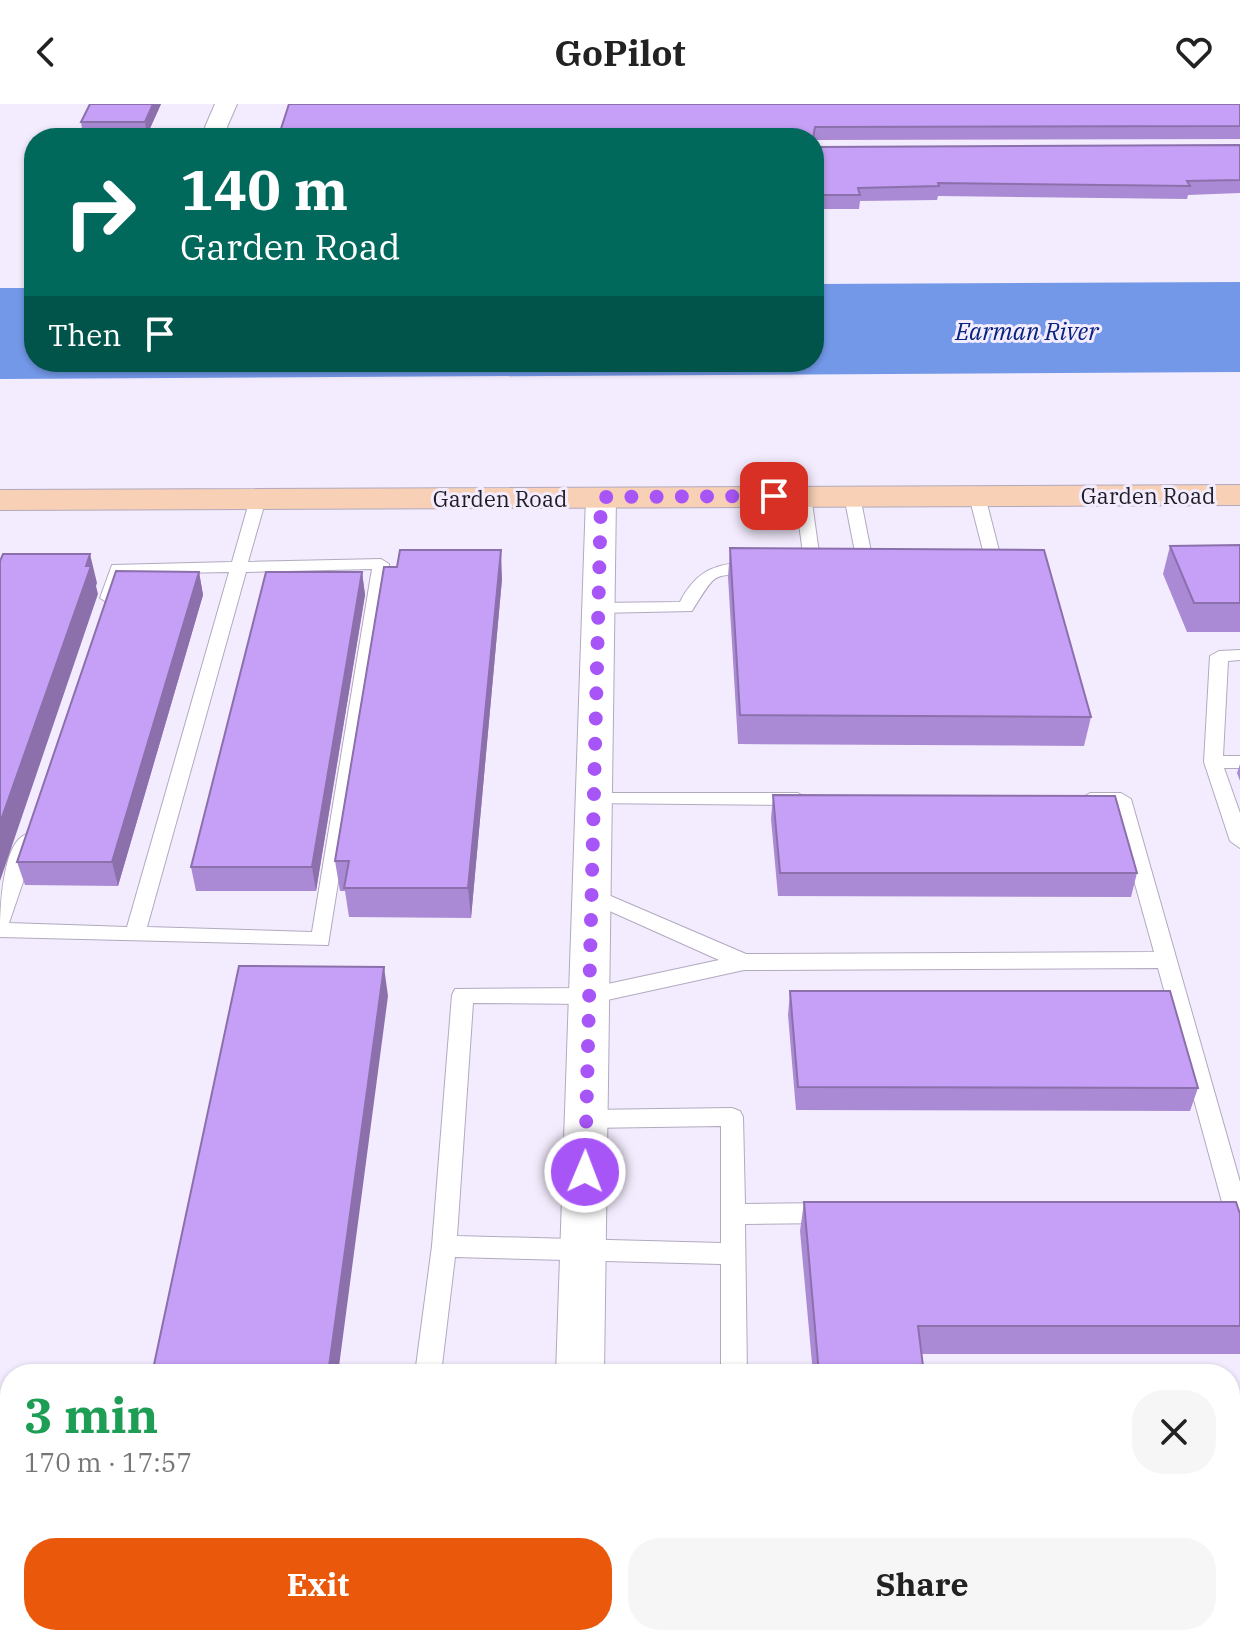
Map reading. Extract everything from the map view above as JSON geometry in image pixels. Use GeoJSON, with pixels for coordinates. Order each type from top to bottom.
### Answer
{"type":"FeatureCollection","features":[{"type":"Feature","properties":{"kind":"street"},"geometry":{"type":"LineString","coordinates":[[216,128],[226,104]]}},
{"type":"Feature","properties":{"kind":"street","name":"Garden Road"},"geometry":{"type":"LineString","coordinates":[[0,500],[1240,495]]}},
{"type":"Feature","properties":{"kind":"street"},"geometry":{"type":"LineString","coordinates":[[580,1364],[601,497]]}},
{"type":"Feature","properties":{"kind":"lane"},"geometry":{"type":"LineString","coordinates":[[803,496],[819,567],[866,567],[852,496]]}},
{"type":"Feature","properties":{"kind":"lane"},"geometry":{"type":"LineString","coordinates":[[977,496],[996,570]]}},
{"type":"Feature","properties":{"kind":"lane"},"geometry":{"type":"LineString","coordinates":[[135,933],[258,499]]}},
{"type":"Feature","properties":{"kind":"lane"},"geometry":{"type":"LineString","coordinates":[[0,930],[321,940],[381,564],[118,569],[103,613]]}},
{"type":"Feature","properties":{"kind":"lane"},"geometry":{"type":"LineString","coordinates":[[598,608],[686,607],[700,578],[723,567],[768,567]]}},
{"type":"Feature","properties":{"kind":"lane"},"geometry":{"type":"LineString","coordinates":[[1240,655],[1219,656],[1213,762],[1240,841]]}},
{"type":"Feature","properties":{"kind":"lane"},"geometry":{"type":"LineString","coordinates":[[1213,762],[1240,762]]}},
{"type":"Feature","properties":{"kind":"lane"},"geometry":{"type":"LineString","coordinates":[[594,799],[818,799]]}},
{"type":"Feature","properties":{"kind":"lane"},"geometry":{"type":"LineString","coordinates":[[1073,799],[1121,799],[1238,1217],[1205,1210]]}},
{"type":"Feature","properties":{"kind":"lane"},"geometry":{"type":"LineString","coordinates":[[0,920],[34,818]]}},
{"type":"Feature","properties":{"kind":"lane"},"geometry":{"type":"LineString","coordinates":[[592,895],[744,962]]}},
{"type":"Feature","properties":{"kind":"lane"},"geometry":{"type":"LineString","coordinates":[[429,1364],[444,1246],[463,995],[589,996],[744,962],[1167,960]]}},
{"type":"Feature","properties":{"kind":"lane"},"geometry":{"type":"LineString","coordinates":[[587,1119],[732,1117],[734,1364]]}},
{"type":"Feature","properties":{"kind":"lane"},"geometry":{"type":"LineString","coordinates":[[733,1214],[859,1213]]}},
{"type":"Feature","properties":{"kind":"lane"},"geometry":{"type":"LineString","coordinates":[[444,1246],[734,1254]]}},
{"type":"Feature","properties":{"kind":"water","name":"Earman River"},"geometry":{"type":"Polygon","coordinates":[[[1240,282],[1240,372],[0,379],[0,288],[24,288],[24,372],[824,372],[824,284],[1240,282]]]}},
{"type":"Feature","properties":{"kind":"building"},"geometry":{"type":"Polygon","coordinates":[[[90,104],[153,104],[145,122],[81,122],[90,104]]]}},
{"type":"Feature","properties":{"kind":"building"},"geometry":{"type":"Polygon","coordinates":[[[289,104],[1240,104],[1240,126],[281,128],[289,104]]]}},
{"type":"Feature","properties":{"kind":"building"},"geometry":{"type":"Polygon","coordinates":[[[1240,145],[1240,180],[1187,181],[1190,186],[938,183],[939,186],[858,188],[860,195],[824,195],[824,147],[1240,145]]]}},
{"type":"Feature","properties":{"kind":"building"},"geometry":{"type":"Polygon","coordinates":[[[1240,545],[1240,603],[1194,603],[1170,546],[1240,545]]]}},
{"type":"Feature","properties":{"kind":"building"},"geometry":{"type":"Polygon","coordinates":[[[730,548],[1044,550],[1091,717],[740,715],[730,548]]]}},
{"type":"Feature","properties":{"kind":"building"},"geometry":{"type":"Polygon","coordinates":[[[400,550],[501,550],[468,888],[344,888],[349,861],[335,861],[384,567],[397,567],[400,550]]]}},
{"type":"Feature","properties":{"kind":"building"},"geometry":{"type":"Polygon","coordinates":[[[3,554],[90,554],[86,566],[91,566],[0,823],[0,561],[3,554]]]}},
{"type":"Feature","properties":{"kind":"building"},"geometry":{"type":"Polygon","coordinates":[[[116,571],[199,572],[112,862],[17,862],[116,571]]]}},
{"type":"Feature","properties":{"kind":"building"},"geometry":{"type":"Polygon","coordinates":[[[266,572],[362,572],[312,867],[191,867],[266,572]]]}},
{"type":"Feature","properties":{"kind":"building"},"geometry":{"type":"Polygon","coordinates":[[[773,795],[1115,796],[1137,873],[780,873],[773,795]]]}},
{"type":"Feature","properties":{"kind":"building"},"geometry":{"type":"Polygon","coordinates":[[[239,966],[384,967],[329,1364],[154,1364],[239,966]]]}},
{"type":"Feature","properties":{"kind":"building"},"geometry":{"type":"Polygon","coordinates":[[[790,991],[1170,991],[1198,1088],[798,1087],[790,991]]]}},
{"type":"Feature","properties":{"kind":"building"},"geometry":{"type":"Polygon","coordinates":[[[804,1202],[1236,1202],[1240,1214],[1240,1326],[918,1326],[923,1364],[818,1364],[804,1202]]]}},
{"type":"Feature","properties":{"kind":"route"},"geometry":{"type":"LineString","coordinates":[[585,1172],[601,497],[774,496]]}}]}
